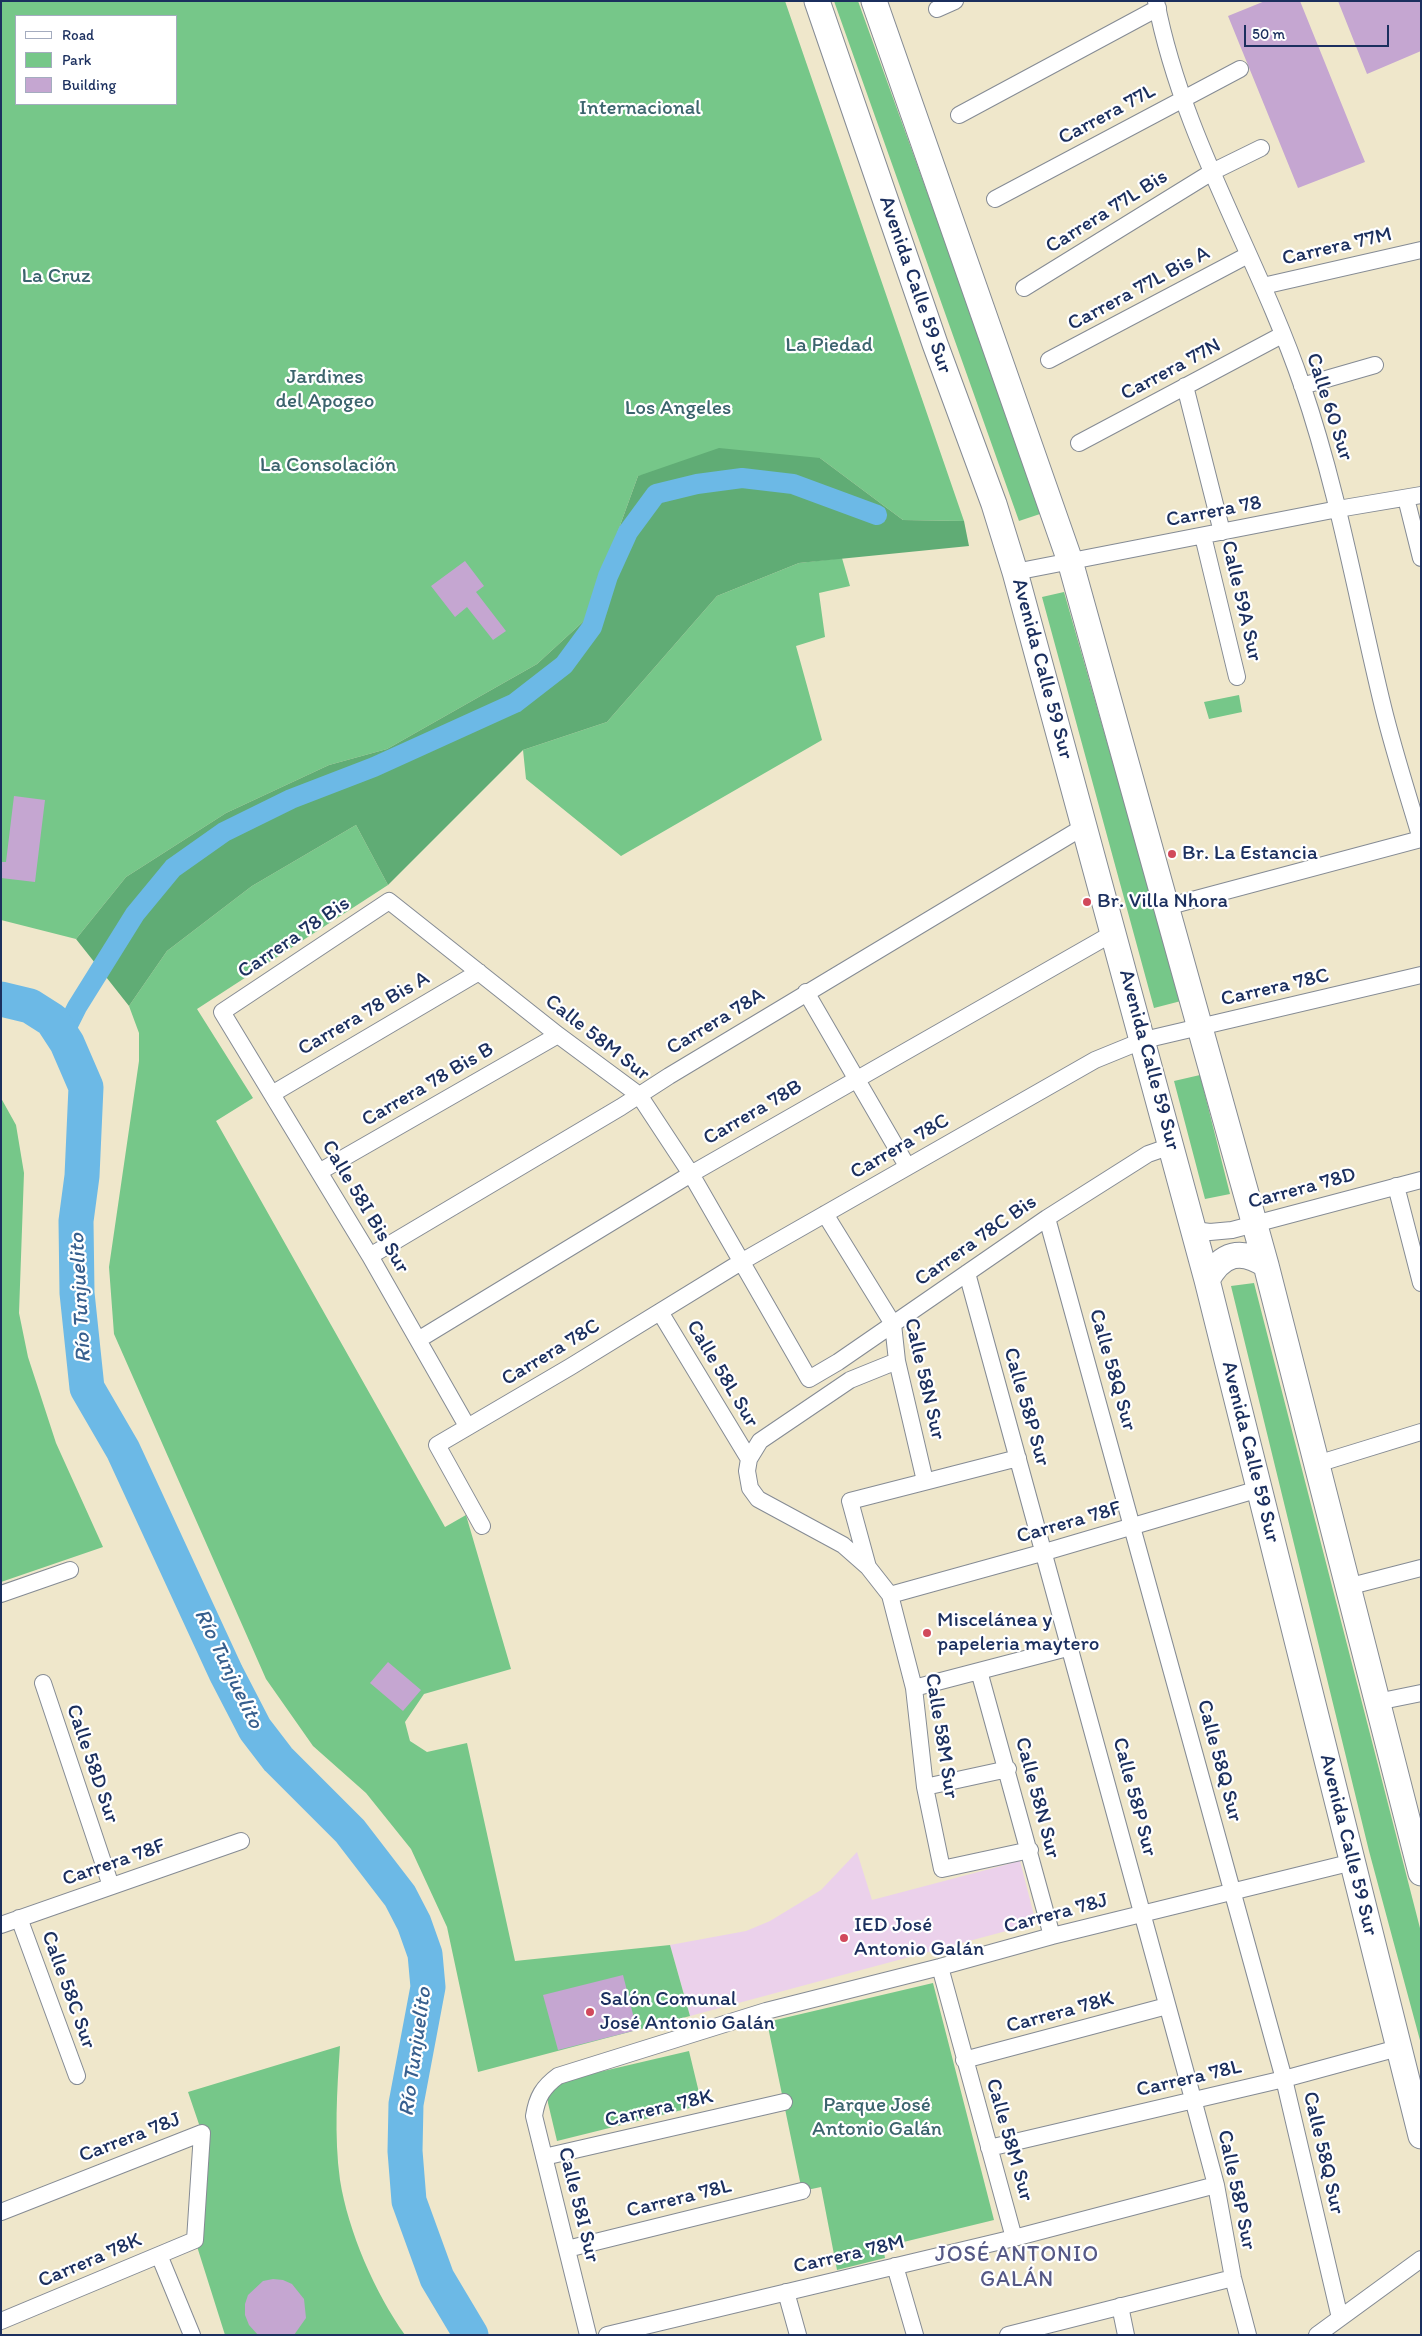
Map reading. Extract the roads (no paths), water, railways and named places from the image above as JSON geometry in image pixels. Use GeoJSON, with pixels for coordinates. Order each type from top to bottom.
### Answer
{"type":"FeatureCollection","features":[{"type":"Feature","properties":{"kind":"main road","name":"Avenida Calle 59 Sur"},"geometry":{"type":"LineString","coordinates":[[816,1],[935,344],[994,504],[1015,572],[1115,932],[1207,1280],[1421,2136]]}},
{"type":"Feature","properties":{"kind":"main road"},"geometry":{"type":"LineString","coordinates":[[874,1],[1070,561],[1266,1265],[1377,1702],[1417,1841],[1421,1874]]}},
{"type":"Feature","properties":{"kind":"main road"},"geometry":{"type":"LineString","coordinates":[[1207,1280],[1214,1267],[1225,1258],[1239,1255],[1254,1257],[1266,1265]]}},
{"type":"Feature","properties":{"kind":"street"},"geometry":{"type":"LineString","coordinates":[[937,9],[955,1]]}},
{"type":"Feature","properties":{"kind":"street"},"geometry":{"type":"LineString","coordinates":[[959,115],[1157,5]]}},
{"type":"Feature","properties":{"kind":"street","name":"Calle 60 Sur"},"geometry":{"type":"LineString","coordinates":[[1157,5],[1182,99],[1263,286],[1302,386],[1338,509],[1384,709],[1421,839]]}},
{"type":"Feature","properties":{"kind":"street","name":"Carrera 77L"},"geometry":{"type":"LineString","coordinates":[[995,199],[1240,69]]}},
{"type":"Feature","properties":{"kind":"street","name":"Carrera 77L Bis"},"geometry":{"type":"LineString","coordinates":[[1024,288],[1212,172],[1261,148]]}},
{"type":"Feature","properties":{"kind":"street","name":"Carrera 77M"},"geometry":{"type":"LineString","coordinates":[[1263,286],[1421,250]]}},
{"type":"Feature","properties":{"kind":"street","name":"Carrera 77L Bis A"},"geometry":{"type":"LineString","coordinates":[[1049,360],[1248,255]]}},
{"type":"Feature","properties":{"kind":"street","name":"Carrera 77N"},"geometry":{"type":"LineString","coordinates":[[1079,443],[1282,335]]}},
{"type":"Feature","properties":{"kind":"street"},"geometry":{"type":"LineString","coordinates":[[1302,386],[1375,365]]}},
{"type":"Feature","properties":{"kind":"street","name":"Calle 59A Sur"},"geometry":{"type":"LineString","coordinates":[[1185,386],[1222,532]]}},
{"type":"Feature","properties":{"kind":"street","name":"Carrera 78"},"geometry":{"type":"LineString","coordinates":[[1015,572],[1338,509],[1413,497]]}},
{"type":"Feature","properties":{"kind":"street"},"geometry":{"type":"LineString","coordinates":[[1413,497],[1421,558]]}},
{"type":"Feature","properties":{"kind":"street","name":"Calle 59A Sur"},"geometry":{"type":"LineString","coordinates":[[1203,536],[1237,677]]}},
{"type":"Feature","properties":{"kind":"street","name":"Carrera 78A"},"geometry":{"type":"LineString","coordinates":[[370,1256],[806,992],[961,902],[1085,826]]}},
{"type":"Feature","properties":{"kind":"street"},"geometry":{"type":"LineString","coordinates":[[1166,908],[1421,839]]}},
{"type":"Feature","properties":{"kind":"street","name":"Calle 58M Sur"},"geometry":{"type":"LineString","coordinates":[[389,900],[558,1035],[639,1094],[691,1174],[809,1379]]}},
{"type":"Feature","properties":{"kind":"street","name":"Carrera 78 Bis"},"geometry":{"type":"LineString","coordinates":[[222,1012],[389,900]]}},
{"type":"Feature","properties":{"kind":"street","name":"Carrera 78B"},"geometry":{"type":"LineString","coordinates":[[418,1340],[691,1174],[1115,932]]}},
{"type":"Feature","properties":{"kind":"street","name":"Carrera 78 Bis A"},"geometry":{"type":"LineString","coordinates":[[272,1094],[479,972]]}},
{"type":"Feature","properties":{"kind":"street","name":"Carrera 78C"},"geometry":{"type":"LineString","coordinates":[[482,1526],[437,1445],[570,1367],[741,1262],[1095,1060],[1144,1040],[1421,975]]}},
{"type":"Feature","properties":{"kind":"street"},"geometry":{"type":"LineString","coordinates":[[806,992],[907,1166]]}},
{"type":"Feature","properties":{"kind":"street","name":"Calle 58I Bis Sur"},"geometry":{"type":"LineString","coordinates":[[222,1012],[370,1256],[467,1426]]}},
{"type":"Feature","properties":{"kind":"street","name":"Carrera 78 Bis B"},"geometry":{"type":"LineString","coordinates":[[319,1172],[558,1035]]}},
{"type":"Feature","properties":{"kind":"street","name":"Carrera 78C Bis"},"geometry":{"type":"LineString","coordinates":[[809,1379],[838,1362],[1047,1218],[1148,1154],[1171,1146]]}},
{"type":"Feature","properties":{"kind":"street","name":"Carrera 78D"},"geometry":{"type":"LineString","coordinates":[[1194,1230],[1210,1232],[1232,1230],[1421,1180]]}},
{"type":"Feature","properties":{"kind":"street"},"geometry":{"type":"LineString","coordinates":[[1396,1186],[1421,1283]]}},
{"type":"Feature","properties":{"kind":"street","name":"Calle 58N Sur"},"geometry":{"type":"LineString","coordinates":[[825,1214],[893,1324],[897,1361],[925,1481]]}},
{"type":"Feature","properties":{"kind":"street","name":"Calle 58Q Sur"},"geometry":{"type":"LineString","coordinates":[[1047,1218],[1284,2079],[1340,2318]]}},
{"type":"Feature","properties":{"kind":"street","name":"Calle 58P Sur"},"geometry":{"type":"LineString","coordinates":[[967,1273],[1194,2099],[1216,2185],[1233,2278],[1248,2335]]}},
{"type":"Feature","properties":{"kind":"street","name":"Calle 58L Sur"},"geometry":{"type":"LineString","coordinates":[[660,1312],[749,1459]]}},
{"type":"Feature","properties":{"kind":"street"},"geometry":{"type":"LineString","coordinates":[[868,1567],[842,1545],[758,1499],[750,1488],[749,1459],[760,1441],[850,1380],[897,1361]]}},
{"type":"Feature","properties":{"kind":"street"},"geometry":{"type":"LineString","coordinates":[[838,1362],[850,1380]]}},
{"type":"Feature","properties":{"kind":"street"},"geometry":{"type":"LineString","coordinates":[[1317,1464],[1421,1432]]}},
{"type":"Feature","properties":{"kind":"street"},"geometry":{"type":"LineString","coordinates":[[925,1481],[1018,1458]]}},
{"type":"Feature","properties":{"kind":"street","name":"Calle 58M Sur"},"geometry":{"type":"LineString","coordinates":[[925,1481],[850,1501],[868,1567],[890,1594],[914,1688],[926,1787],[942,1869],[1030,1850]]}},
{"type":"Feature","properties":{"kind":"street","name":"Carrera 78F"},"geometry":{"type":"LineString","coordinates":[[890,1594],[1045,1552],[1259,1489]]}},
{"type":"Feature","properties":{"kind":"street"},"geometry":{"type":"LineString","coordinates":[[1347,1587],[1421,1568]]}},
{"type":"Feature","properties":{"kind":"street"},"geometry":{"type":"LineString","coordinates":[[1,1594],[70,1570]]}},
{"type":"Feature","properties":{"kind":"street"},"geometry":{"type":"LineString","coordinates":[[914,1688],[1070,1647]]}},
{"type":"Feature","properties":{"kind":"street","name":"Calle 58N Sur"},"geometry":{"type":"LineString","coordinates":[[980,1671],[1052,1936]]}},
{"type":"Feature","properties":{"kind":"street","name":"Calle 58D Sur"},"geometry":{"type":"LineString","coordinates":[[43,1683],[111,1886]]}},
{"type":"Feature","properties":{"kind":"street"},"geometry":{"type":"LineString","coordinates":[[1377,1702],[1421,1693]]}},
{"type":"Feature","properties":{"kind":"street"},"geometry":{"type":"LineString","coordinates":[[926,1787],[1008,1769]]}},
{"type":"Feature","properties":{"kind":"street","name":"Carrera 78F"},"geometry":{"type":"LineString","coordinates":[[1,1925],[241,1841]]}},
{"type":"Feature","properties":{"kind":"street","name":"Carrera 78J"},"geometry":{"type":"LineString","coordinates":[[544,2086],[558,2076],[585,2067],[766,2012],[1144,1912],[1353,1862]]}},
{"type":"Feature","properties":{"kind":"street","name":"Calle 58C Sur"},"geometry":{"type":"LineString","coordinates":[[19,1918],[77,2076]]}},
{"type":"Feature","properties":{"kind":"street","name":"Calle 58M Sur"},"geometry":{"type":"LineString","coordinates":[[940,1967],[1014,2238]]}},
{"type":"Feature","properties":{"kind":"street","name":"Carrera 78K"},"geometry":{"type":"LineString","coordinates":[[964,2060],[1167,2006]]}},
{"type":"Feature","properties":{"kind":"street","name":"Carrera 78L"},"geometry":{"type":"LineString","coordinates":[[989,2148],[1284,2079],[1398,2048]]}},
{"type":"Feature","properties":{"kind":"street","name":"Calle 58I Sur"},"geometry":{"type":"LineString","coordinates":[[544,2086],[536,2101],[534,2116],[588,2335]]}},
{"type":"Feature","properties":{"kind":"street","name":"Carrera 78K"},"geometry":{"type":"LineString","coordinates":[[544,2156],[784,2102]]}},
{"type":"Feature","properties":{"kind":"street","name":"Carrera 78J"},"geometry":{"type":"LineString","coordinates":[[1,2212],[202,2133],[195,2240]]}},
{"type":"Feature","properties":{"kind":"street","name":"Carrera 78M"},"geometry":{"type":"LineString","coordinates":[[607,2335],[1014,2238],[1216,2185]]}},
{"type":"Feature","properties":{"kind":"street","name":"Carrera 78L"},"geometry":{"type":"LineString","coordinates":[[567,2249],[802,2191]]}},
{"type":"Feature","properties":{"kind":"street","name":"Carrera 78K"},"geometry":{"type":"LineString","coordinates":[[1,2320],[195,2240]]}},
{"type":"Feature","properties":{"kind":"street"},"geometry":{"type":"LineString","coordinates":[[159,2255],[192,2335]]}},
{"type":"Feature","properties":{"kind":"street"},"geometry":{"type":"LineString","coordinates":[[1317,2335],[1421,2259]]}},
{"type":"Feature","properties":{"kind":"street"},"geometry":{"type":"LineString","coordinates":[[895,2266],[915,2335]]}},
{"type":"Feature","properties":{"kind":"street"},"geometry":{"type":"LineString","coordinates":[[1008,2335],[1028,2332],[1120,2306],[1233,2278]]}},
{"type":"Feature","properties":{"kind":"street"},"geometry":{"type":"LineString","coordinates":[[786,2292],[798,2335]]}},
{"type":"Feature","properties":{"kind":"street"},"geometry":{"type":"LineString","coordinates":[[1120,2306],[1126,2335]]}},
{"type":"Feature","properties":{"kind":"waterway"},"geometry":{"type":"LineString","coordinates":[[63,1035],[77,1007],[135,914],[173,868],[224,832],[291,799],[374,767],[515,703],[564,665],[592,627],[608,576],[628,532],[656,494],[697,484],[742,478],[793,484],[877,515]]}},
{"type":"Feature","properties":{"kind":"waterway","name":"Río Tunjuelito"},"geometry":{"type":"LineString","coordinates":[[1,999],[30,1006],[52,1020],[67,1043],[86,1087],[82,1176],[76,1221],[77,1293],[87,1388],[123,1450],[226,1673],[255,1729],[278,1759],[350,1831],[400,1896],[414,1923],[425,1954],[428,1987],[406,2104],[405,2151],[409,2201],[437,2278],[471,2335]]}},
{"type":"Feature","properties":{"kind":"place","name":"Br. La Estancia"},"geometry":{"type":"Point","coordinates":[1172,854]}},
{"type":"Feature","properties":{"kind":"place","name":"Br. Villa Nhora"},"geometry":{"type":"Point","coordinates":[1087,902]}},
{"type":"Feature","properties":{"kind":"place","name":"Miscelánea y papeleria maytero"},"geometry":{"type":"Point","coordinates":[927,1633]}},
{"type":"Feature","properties":{"kind":"place","name":"IED José Antonio Galán"},"geometry":{"type":"Point","coordinates":[844,1938]}},
{"type":"Feature","properties":{"kind":"place","name":"Salón Comunal José Antonio Galán"},"geometry":{"type":"Point","coordinates":[590,2012]}},
{"type":"Feature","properties":{"kind":"district","name":"JOSÉ ANTONIO GALÁN"},"geometry":{"type":"Point","coordinates":[1017,2268]}},
{"type":"Feature","properties":{"kind":"park label","name":"Internacional"},"geometry":{"type":"Point","coordinates":[640,109]}},
{"type":"Feature","properties":{"kind":"park label","name":"La Cruz"},"geometry":{"type":"Point","coordinates":[56,277]}},
{"type":"Feature","properties":{"kind":"park label","name":"La Piedad"},"geometry":{"type":"Point","coordinates":[829,346]}},
{"type":"Feature","properties":{"kind":"park label","name":"Jardines del Apogeo"},"geometry":{"type":"Point","coordinates":[325,390]}},
{"type":"Feature","properties":{"kind":"park label","name":"Los Angeles"},"geometry":{"type":"Point","coordinates":[678,409]}},
{"type":"Feature","properties":{"kind":"park label","name":"La Consolación"},"geometry":{"type":"Point","coordinates":[328,466]}},
{"type":"Feature","properties":{"kind":"park label","name":"Parque José Antonio Galán"},"geometry":{"type":"Point","coordinates":[877,2118]}}]}
